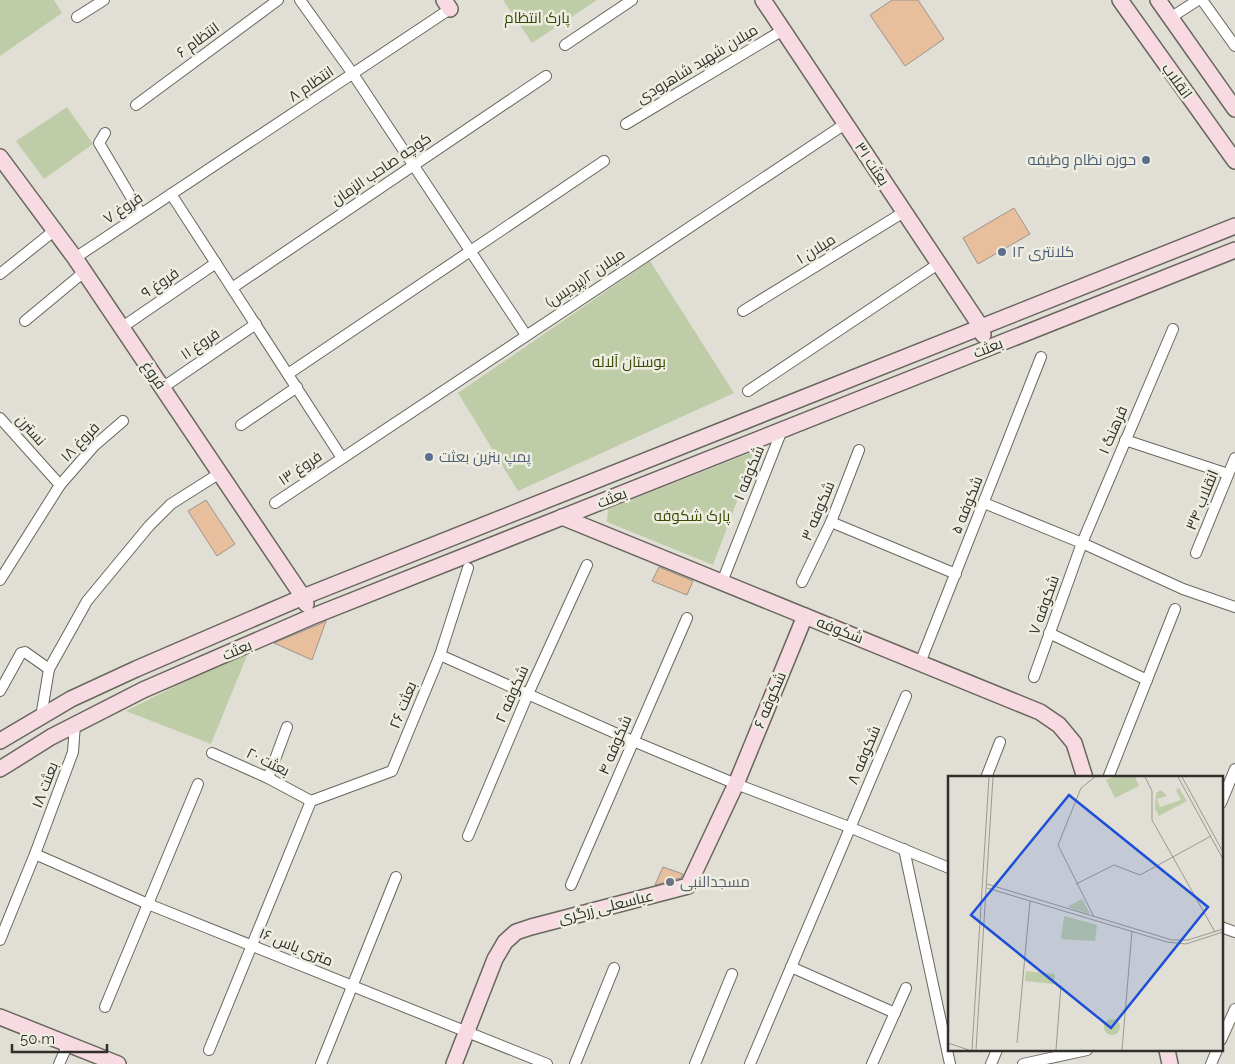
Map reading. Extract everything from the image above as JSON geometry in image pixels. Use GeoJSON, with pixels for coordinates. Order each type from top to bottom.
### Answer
{"type":"FeatureCollection","features":[{"type":"Feature","properties":{"kind":"main road","name":"بعثت ۳۱"},"geometry":{"type":"LineString","coordinates":[[763,0],[981,327],[987,348]]}},
{"type":"Feature","properties":{"kind":"main road","name":"انقلاب"},"geometry":{"type":"LineString","coordinates":[[1120,0],[1235,161]]}},
{"type":"Feature","properties":{"kind":"main road","name":"انقلاب"},"geometry":{"type":"LineString","coordinates":[[1158,0],[1235,109]]}},
{"type":"Feature","properties":{"kind":"main road","name":"فروغ"},"geometry":{"type":"LineString","coordinates":[[0,157],[75,258],[303,597],[311,617]]}},
{"type":"Feature","properties":{"kind":"main road","name":"بعثت"},"geometry":{"type":"LineString","coordinates":[[0,741],[71,700],[136,669],[303,597],[1235,226]]}},
{"type":"Feature","properties":{"kind":"main road","name":"بعثت"},"geometry":{"type":"LineString","coordinates":[[0,769],[51,737],[143,690],[311,617],[1235,250]]}},
{"type":"Feature","properties":{"kind":"main road","name":"شکوفه"},"geometry":{"type":"LineString","coordinates":[[562,517],[1040,712],[1059,725],[1074,743],[1084,776]]}},
{"type":"Feature","properties":{"kind":"main road","name":"شکوفه ۶"},"geometry":{"type":"LineString","coordinates":[[736,784],[805,616]]}},
{"type":"Feature","properties":{"kind":"main road","name":"عباسعلی زرگری"},"geometry":{"type":"LineString","coordinates":[[466,1032],[495,960],[505,942],[516,932],[530,926],[688,886],[736,784]]}},
{"type":"Feature","properties":{"kind":"main road"},"geometry":{"type":"LineString","coordinates":[[0,1017],[118,1064]]}},
{"type":"Feature","properties":{"kind":"main road"},"geometry":{"type":"LineString","coordinates":[[454,1064],[466,1032]]}},
{"type":"Feature","properties":{"kind":"street"},"geometry":{"type":"LineString","coordinates":[[77,17],[104,0]]}},
{"type":"Feature","properties":{"kind":"street","name":"انتظام ۶"},"geometry":{"type":"LineString","coordinates":[[136,105],[278,0]]}},
{"type":"Feature","properties":{"kind":"street"},"geometry":{"type":"LineString","coordinates":[[300,0],[353,74],[526,335]]}},
{"type":"Feature","properties":{"kind":"street"},"geometry":{"type":"LineString","coordinates":[[565,45],[632,0]]}},
{"type":"Feature","properties":{"kind":"street"},"geometry":{"type":"LineString","coordinates":[[1170,18],[1198,0]]}},
{"type":"Feature","properties":{"kind":"street"},"geometry":{"type":"LineString","coordinates":[[1202,0],[1235,46]]}},
{"type":"Feature","properties":{"kind":"street","name":"انتظام ۸"},"geometry":{"type":"LineString","coordinates":[[188,183],[353,74],[447,5]]}},
{"type":"Feature","properties":{"kind":"street","name":"میلان شهید شاهرودی"},"geometry":{"type":"LineString","coordinates":[[626,124],[783,30]]}},
{"type":"Feature","properties":{"kind":"street","name":"کوچه صاحب الزمان"},"geometry":{"type":"LineString","coordinates":[[232,288],[546,76]]}},
{"type":"Feature","properties":{"kind":"street","name":"میلان ۲(پردیس)"},"geometry":{"type":"LineString","coordinates":[[342,458],[845,124]]}},
{"type":"Feature","properties":{"kind":"street"},"geometry":{"type":"LineString","coordinates":[[105,133],[100,142],[141,214]]}},
{"type":"Feature","properties":{"kind":"street"},"geometry":{"type":"LineString","coordinates":[[288,374],[604,162]]}},
{"type":"Feature","properties":{"kind":"street","name":"فروغ ۷"},"geometry":{"type":"LineString","coordinates":[[75,258],[188,183]]}},
{"type":"Feature","properties":{"kind":"street"},"geometry":{"type":"LineString","coordinates":[[171,194],[342,458]]}},
{"type":"Feature","properties":{"kind":"street","name":"میلان ۱"},"geometry":{"type":"LineString","coordinates":[[743,312],[904,212]]}},
{"type":"Feature","properties":{"kind":"street"},"geometry":{"type":"LineString","coordinates":[[0,274],[55,230]]}},
{"type":"Feature","properties":{"kind":"street","name":"فروغ ۹"},"geometry":{"type":"LineString","coordinates":[[122,328],[216,263]]}},
{"type":"Feature","properties":{"kind":"street"},"geometry":{"type":"LineString","coordinates":[[748,391],[938,264]]}},
{"type":"Feature","properties":{"kind":"street"},"geometry":{"type":"LineString","coordinates":[[25,321],[84,272]]}},
{"type":"Feature","properties":{"kind":"street","name":"فروغ ۱۱"},"geometry":{"type":"LineString","coordinates":[[162,388],[256,324]]}},
{"type":"Feature","properties":{"kind":"street","name":"فرهنگ ۱"},"geometry":{"type":"LineString","coordinates":[[1082,543],[1173,329]]}},
{"type":"Feature","properties":{"kind":"street","name":"شکوفه ۵"},"geometry":{"type":"LineString","coordinates":[[920,663],[1041,357]]}},
{"type":"Feature","properties":{"kind":"street"},"geometry":{"type":"LineString","coordinates":[[240,425],[297,387]]}},
{"type":"Feature","properties":{"kind":"street","name":"نسترن"},"geometry":{"type":"LineString","coordinates":[[0,418],[60,485]]}},
{"type":"Feature","properties":{"kind":"street","name":"فروغ ۱۸"},"geometry":{"type":"LineString","coordinates":[[0,580],[60,485],[94,446],[122,421]]}},
{"type":"Feature","properties":{"kind":"street","name":"شکوفه ۱"},"geometry":{"type":"LineString","coordinates":[[722,582],[782,430]]}},
{"type":"Feature","properties":{"kind":"street"},"geometry":{"type":"LineString","coordinates":[[1125,440],[1228,474]]}},
{"type":"Feature","properties":{"kind":"street","name":"شکوفه ۳"},"geometry":{"type":"LineString","coordinates":[[802,582],[831,522],[859,450]]}},
{"type":"Feature","properties":{"kind":"street","name":"فروغ ۱۳"},"geometry":{"type":"LineString","coordinates":[[275,503],[342,458]]}},
{"type":"Feature","properties":{"kind":"street","name":"انقلاب ۳۴"},"geometry":{"type":"LineString","coordinates":[[1196,553],[1235,458]]}},
{"type":"Feature","properties":{"kind":"street"},"geometry":{"type":"LineString","coordinates":[[41,717],[49,669],[87,601],[149,526],[171,504],[220,473]]}},
{"type":"Feature","properties":{"kind":"street"},"geometry":{"type":"LineString","coordinates":[[984,503],[1082,543],[1183,589],[1235,607]]}},
{"type":"Feature","properties":{"kind":"street"},"geometry":{"type":"LineString","coordinates":[[831,522],[956,574]]}},
{"type":"Feature","properties":{"kind":"street","name":"شکوفه ۷"},"geometry":{"type":"LineString","coordinates":[[1034,676],[1082,543]]}},
{"type":"Feature","properties":{"kind":"street","name":"شکوفه ۲"},"geometry":{"type":"LineString","coordinates":[[468,836],[528,694],[587,565]]}},
{"type":"Feature","properties":{"kind":"street","name":"بعثت ۲۶"},"geometry":{"type":"LineString","coordinates":[[312,801],[392,771],[440,655],[468,568]]}},
{"type":"Feature","properties":{"kind":"street"},"geometry":{"type":"LineString","coordinates":[[1109,776],[1175,609]]}},
{"type":"Feature","properties":{"kind":"street","name":"شکوفه ۴"},"geometry":{"type":"LineString","coordinates":[[571,885],[687,618]]}},
{"type":"Feature","properties":{"kind":"street"},"geometry":{"type":"LineString","coordinates":[[1049,633],[1147,680]]}},
{"type":"Feature","properties":{"kind":"street"},"geometry":{"type":"LineString","coordinates":[[0,691],[20,653],[25,652],[49,669]]}},
{"type":"Feature","properties":{"kind":"street"},"geometry":{"type":"LineString","coordinates":[[440,655],[736,784],[849,826],[948,868]]}},
{"type":"Feature","properties":{"kind":"street","name":"شکوفه ۸"},"geometry":{"type":"LineString","coordinates":[[750,1064],[849,826],[906,696]]}},
{"type":"Feature","properties":{"kind":"street","name":"بعثت ۱۸"},"geometry":{"type":"LineString","coordinates":[[0,940],[73,752],[75,724]]}},
{"type":"Feature","properties":{"kind":"street"},"geometry":{"type":"LineString","coordinates":[[268,778],[287,727]]}},
{"type":"Feature","properties":{"kind":"street"},"geometry":{"type":"LineString","coordinates":[[987,776],[1000,742]]}},
{"type":"Feature","properties":{"kind":"street","name":"بعثت ۲۰"},"geometry":{"type":"LineString","coordinates":[[212,753],[268,778],[312,801]]}},
{"type":"Feature","properties":{"kind":"street"},"geometry":{"type":"LineString","coordinates":[[1222,801],[1235,770]]}},
{"type":"Feature","properties":{"kind":"street"},"geometry":{"type":"LineString","coordinates":[[105,1007],[198,784]]}},
{"type":"Feature","properties":{"kind":"street"},"geometry":{"type":"LineString","coordinates":[[210,1050],[312,801]]}},
{"type":"Feature","properties":{"kind":"street"},"geometry":{"type":"LineString","coordinates":[[904,849],[950,1064]]}},
{"type":"Feature","properties":{"kind":"street","name":"۱۶ متری یاس"},"geometry":{"type":"LineString","coordinates":[[35,854],[148,904],[547,1064]]}},
{"type":"Feature","properties":{"kind":"street"},"geometry":{"type":"LineString","coordinates":[[321,1064],[396,877]]}},
{"type":"Feature","properties":{"kind":"street"},"geometry":{"type":"LineString","coordinates":[[1222,926],[1235,932]]}},
{"type":"Feature","properties":{"kind":"street"},"geometry":{"type":"LineString","coordinates":[[790,967],[895,1013]]}},
{"type":"Feature","properties":{"kind":"street"},"geometry":{"type":"LineString","coordinates":[[575,1064],[614,968]]}},
{"type":"Feature","properties":{"kind":"street"},"geometry":{"type":"LineString","coordinates":[[695,1064],[732,974]]}},
{"type":"Feature","properties":{"kind":"street"},"geometry":{"type":"LineString","coordinates":[[872,1064],[906,988]]}},
{"type":"Feature","properties":{"kind":"street"},"geometry":{"type":"LineString","coordinates":[[1227,1035],[1235,1009]]}},
{"type":"Feature","properties":{"kind":"street"},"geometry":{"type":"LineString","coordinates":[[60,1064],[68,1044]]}},
{"type":"Feature","properties":{"kind":"street"},"geometry":{"type":"LineString","coordinates":[[991,1064],[996,1052]]}},
{"type":"Feature","properties":{"kind":"street"},"geometry":{"type":"LineString","coordinates":[[1023,1064],[1077,1052]]}},
{"type":"Feature","properties":{"kind":"street"},"geometry":{"type":"LineString","coordinates":[[1210,1064],[1216,1052]]}},
{"type":"Feature","properties":{"kind":"green space"},"geometry":{"type":"Polygon","coordinates":[[[0,0],[54,0],[62,13],[0,56],[0,0]]]}},
{"type":"Feature","properties":{"kind":"green space","name":"پارک انتظام"},"geometry":{"type":"Polygon","coordinates":[[[503,0],[597,0],[532,43],[503,0]]]}},
{"type":"Feature","properties":{"kind":"green space"},"geometry":{"type":"Polygon","coordinates":[[[67,107],[93,144],[44,179],[16,141],[67,107]]]}},
{"type":"Feature","properties":{"kind":"green space","name":"بوستان آلاله"},"geometry":{"type":"Polygon","coordinates":[[[650,261],[734,393],[518,491],[458,393],[650,261]]]}},
{"type":"Feature","properties":{"kind":"green space","name":"پارک شکوفه"},"geometry":{"type":"Polygon","coordinates":[[[750,453],[754,456],[713,565],[607,522],[608,509],[750,453]]]}},
{"type":"Feature","properties":{"kind":"green space"},"geometry":{"type":"Polygon","coordinates":[[[243,652],[248,653],[211,744],[126,711],[243,652]]]}},
{"type":"Feature","properties":{"kind":"building"},"geometry":{"type":"Polygon","coordinates":[[[892,0],[918,0],[944,39],[905,66],[870,15],[892,0]]]}},
{"type":"Feature","properties":{"kind":"building"},"geometry":{"type":"Polygon","coordinates":[[[1014,208],[1030,234],[978,264],[963,238],[1014,208]]]}},
{"type":"Feature","properties":{"kind":"building"},"geometry":{"type":"Polygon","coordinates":[[[206,500],[235,544],[217,556],[188,511],[206,500]]]}},
{"type":"Feature","properties":{"kind":"building"},"geometry":{"type":"Polygon","coordinates":[[[659,567],[693,581],[687,595],[652,581],[659,567]]]}},
{"type":"Feature","properties":{"kind":"building"},"geometry":{"type":"Polygon","coordinates":[[[326,621],[312,660],[274,643],[315,626],[326,621]]]}},
{"type":"Feature","properties":{"kind":"building"},"geometry":{"type":"Polygon","coordinates":[[[663,867],[683,874],[681,878],[655,885],[663,867]]]}},
{"type":"Feature","properties":{"kind":"place","name":"حوزه نظام وظیفه"},"geometry":{"type":"Point","coordinates":[1146,160]}},
{"type":"Feature","properties":{"kind":"place","name":"کلانتری ۱۲"},"geometry":{"type":"Point","coordinates":[1002,252]}},
{"type":"Feature","properties":{"kind":"place","name":"پمپ بنزین بعثت"},"geometry":{"type":"Point","coordinates":[429,457]}},
{"type":"Feature","properties":{"kind":"place","name":"مسجدالنبی"},"geometry":{"type":"Point","coordinates":[670,882]}}]}
